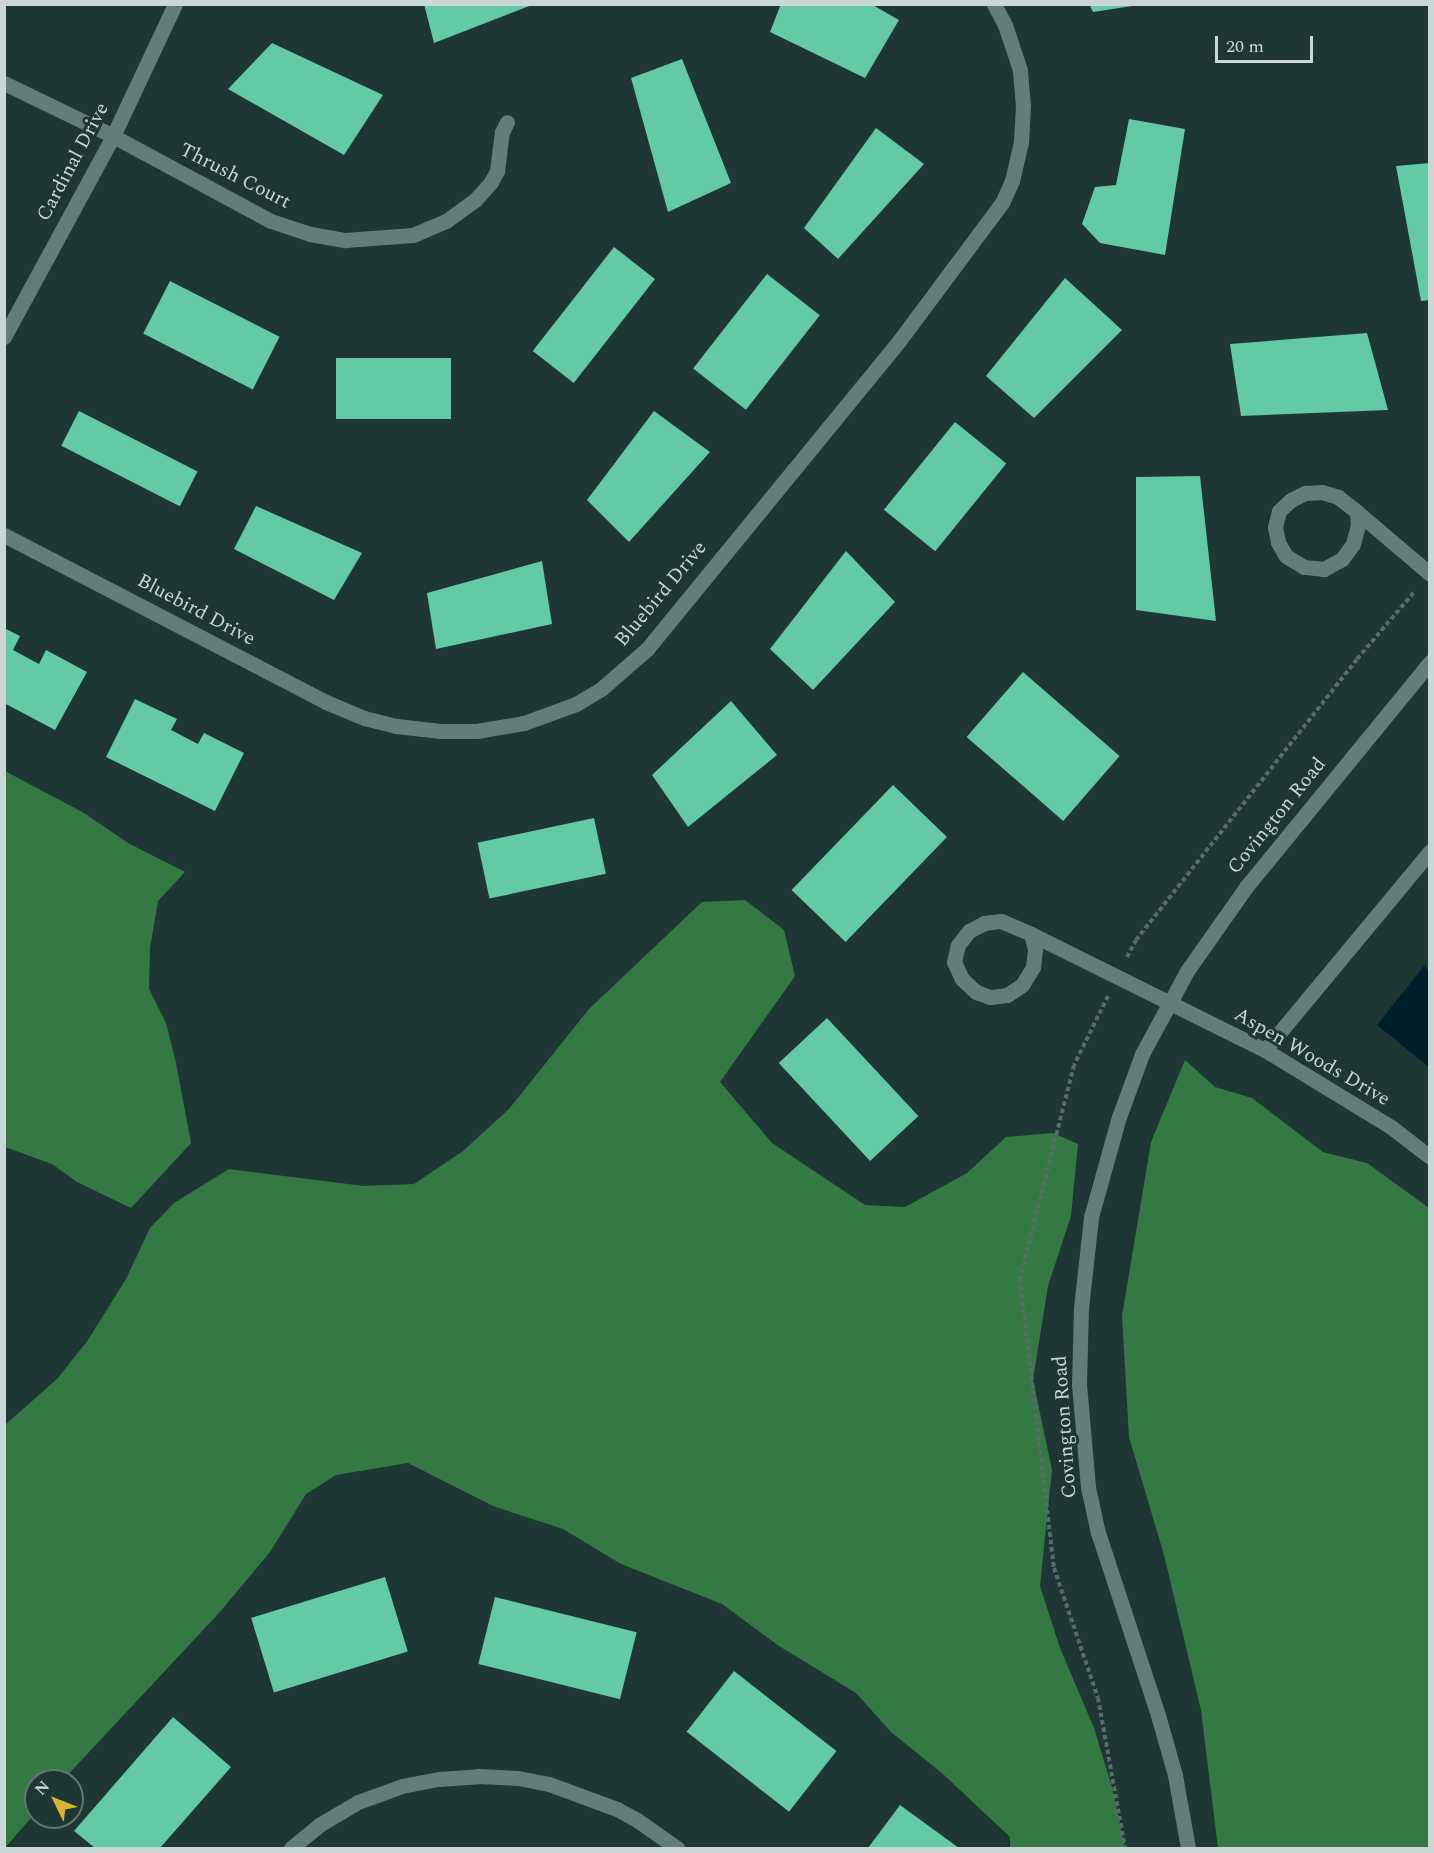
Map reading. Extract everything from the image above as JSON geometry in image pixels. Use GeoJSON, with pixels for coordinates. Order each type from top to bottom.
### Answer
{"type":"FeatureCollection","features":[{"type":"Feature","properties":{"kind":"street","name":"Cardinal Drive"},"geometry":{"type":"LineString","coordinates":[[4,338],[113,136],[175,4]]}},
{"type":"Feature","properties":{"kind":"street","name":"Bluebird Drive"},"geometry":{"type":"LineString","coordinates":[[4,535],[326,702],[364,718],[396,726],[441,731],[477,731],[525,723],[576,704],[601,689],[647,649],[906,332],[1002,203],[1012,181],[1021,143],[1023,106],[1020,70],[1005,25],[994,4]]}},
{"type":"Feature","properties":{"kind":"street","name":"Thrush Court"},"geometry":{"type":"LineString","coordinates":[[4,83],[113,136],[271,221],[310,234],[345,240],[412,236],[446,221],[475,200],[497,171],[502,132],[507,122]]}},
{"type":"Feature","properties":{"kind":"street"},"geometry":{"type":"LineString","coordinates":[[1357,512],[1358,525],[1353,544],[1342,560],[1324,568],[1304,567],[1286,556],[1278,542],[1275,527],[1279,511],[1291,500],[1305,493],[1322,492],[1338,497],[1357,512],[1430,574]]}},
{"type":"Feature","properties":{"kind":"street","name":"Covington Road"},"geometry":{"type":"LineString","coordinates":[[1188,1848],[1175,1774],[1098,1533],[1088,1487],[1079,1383],[1081,1308],[1091,1217],[1097,1189],[1142,1054],[1168,1003],[1246,887],[1430,662]]}},
{"type":"Feature","properties":{"kind":"street"},"geometry":{"type":"LineString","coordinates":[[1265,1050],[1430,851]]}},
{"type":"Feature","properties":{"kind":"street"},"geometry":{"type":"LineString","coordinates":[[1031,934],[1035,949],[1033,967],[1022,985],[1007,995],[990,997],[976,992],[962,979],[954,962],[958,945],[969,931],[984,923],[1001,921],[1031,934],[1168,1003]]}},
{"type":"Feature","properties":{"kind":"street","name":"Aspen Woods Drive"},"geometry":{"type":"LineString","coordinates":[[1168,1003],[1265,1050],[1390,1127],[1430,1157]]}},
{"type":"Feature","properties":{"kind":"street"},"geometry":{"type":"LineString","coordinates":[[291,1848],[319,1825],[358,1802],[402,1786],[478,1776],[518,1778],[549,1784],[617,1809],[638,1820],[677,1848]]}},
{"type":"Feature","properties":{"kind":"path"},"geometry":{"type":"LineString","coordinates":[[1125,1848],[1098,1698],[1054,1568],[1020,1280],[1074,1065],[1136,940],[1357,659],[1430,574]]}},
{"type":"Feature","properties":{"kind":"green space"},"geometry":{"type":"Polygon","coordinates":[[[5,771],[84,813],[128,843],[185,872],[158,901],[150,948],[149,989],[166,1023],[191,1143],[131,1208],[77,1182],[52,1164],[5,1147],[5,771]]]}},
{"type":"Feature","properties":{"kind":"green space"},"geometry":{"type":"Polygon","coordinates":[[[745,900],[784,930],[795,976],[720,1082],[772,1143],[865,1205],[905,1207],[967,1173],[1006,1137],[1053,1133],[1078,1144],[1071,1216],[1048,1286],[1033,1380],[1052,1470],[1040,1586],[1060,1648],[1094,1728],[1112,1787],[1125,1848],[1010,1848],[1010,1837],[943,1774],[891,1732],[856,1693],[779,1646],[722,1604],[621,1564],[563,1529],[493,1506],[408,1463],[336,1475],[306,1494],[270,1552],[219,1613],[73,1769],[24,1769],[24,1826],[5,1848],[5,1425],[58,1378],[88,1340],[126,1279],[150,1228],[174,1203],[229,1169],[364,1186],[414,1184],[463,1151],[509,1109],[589,1009],[702,902],[745,900]]]}},
{"type":"Feature","properties":{"kind":"green space"},"geometry":{"type":"Polygon","coordinates":[[[1185,1060],[1215,1087],[1252,1098],[1323,1152],[1367,1163],[1429,1208],[1429,1848],[1218,1848],[1201,1710],[1164,1555],[1129,1437],[1122,1316],[1151,1142],[1185,1060]]]}},
{"type":"Feature","properties":{"kind":"water"},"geometry":{"type":"Polygon","coordinates":[[[1424,966],[1429,971],[1429,1000],[1427,1003],[1430,1006],[1429,1067],[1377,1025],[1424,966]]]}},
{"type":"Feature","properties":{"kind":"building"},"geometry":{"type":"Polygon","coordinates":[[[424,4],[532,4],[532,5],[434,43],[424,4]]]}},
{"type":"Feature","properties":{"kind":"building"},"geometry":{"type":"Polygon","coordinates":[[[781,4],[871,4],[899,20],[865,78],[770,32],[781,4]]]}},
{"type":"Feature","properties":{"kind":"building"},"geometry":{"type":"Polygon","coordinates":[[[1089,4],[1132,4],[1132,6],[1093,12],[1089,4]]]}},
{"type":"Feature","properties":{"kind":"building"},"geometry":{"type":"Polygon","coordinates":[[[272,43],[383,95],[344,155],[228,89],[272,43]]]}},
{"type":"Feature","properties":{"kind":"building"},"geometry":{"type":"Polygon","coordinates":[[[682,59],[731,183],[668,212],[631,78],[682,59]]]}},
{"type":"Feature","properties":{"kind":"building"},"geometry":{"type":"Polygon","coordinates":[[[1129,119],[1185,129],[1165,255],[1100,243],[1082,224],[1095,187],[1116,185],[1129,119]]]}},
{"type":"Feature","properties":{"kind":"building"},"geometry":{"type":"Polygon","coordinates":[[[876,128],[924,164],[838,259],[804,228],[876,128]]]}},
{"type":"Feature","properties":{"kind":"building"},"geometry":{"type":"Polygon","coordinates":[[[1430,163],[1430,300],[1421,301],[1396,166],[1430,163]]]}},
{"type":"Feature","properties":{"kind":"building"},"geometry":{"type":"Polygon","coordinates":[[[614,247],[655,279],[574,383],[533,351],[614,247]]]}},
{"type":"Feature","properties":{"kind":"building"},"geometry":{"type":"Polygon","coordinates":[[[767,274],[820,315],[746,410],[693,369],[767,274]]]}},
{"type":"Feature","properties":{"kind":"building"},"geometry":{"type":"Polygon","coordinates":[[[1065,278],[1122,330],[1034,418],[986,376],[1065,278]]]}},
{"type":"Feature","properties":{"kind":"building"},"geometry":{"type":"Polygon","coordinates":[[[170,281],[280,337],[253,389],[143,334],[170,281]]]}},
{"type":"Feature","properties":{"kind":"building"},"geometry":{"type":"Polygon","coordinates":[[[1367,333],[1388,410],[1241,416],[1230,344],[1367,333]]]}},
{"type":"Feature","properties":{"kind":"building"},"geometry":{"type":"Polygon","coordinates":[[[336,358],[451,358],[451,419],[336,419],[336,358]]]}},
{"type":"Feature","properties":{"kind":"building"},"geometry":{"type":"Polygon","coordinates":[[[79,411],[198,471],[180,506],[61,446],[79,411]]]}},
{"type":"Feature","properties":{"kind":"building"},"geometry":{"type":"Polygon","coordinates":[[[654,411],[710,452],[629,542],[587,500],[654,411]]]}},
{"type":"Feature","properties":{"kind":"building"},"geometry":{"type":"Polygon","coordinates":[[[955,422],[1006,464],[935,551],[884,510],[955,422]]]}},
{"type":"Feature","properties":{"kind":"building"},"geometry":{"type":"Polygon","coordinates":[[[1200,476],[1216,621],[1136,610],[1136,477],[1200,476]]]}},
{"type":"Feature","properties":{"kind":"building"},"geometry":{"type":"Polygon","coordinates":[[[256,506],[362,553],[334,600],[234,549],[256,506]]]}},
{"type":"Feature","properties":{"kind":"building"},"geometry":{"type":"Polygon","coordinates":[[[846,551],[895,602],[813,690],[770,649],[846,551]]]}},
{"type":"Feature","properties":{"kind":"building"},"geometry":{"type":"Polygon","coordinates":[[[542,561],[552,624],[436,649],[427,593],[542,561]]]}},
{"type":"Feature","properties":{"kind":"building"},"geometry":{"type":"Polygon","coordinates":[[[4,628],[20,636],[13,650],[39,664],[46,650],[87,672],[55,730],[4,703],[4,628]]]}},
{"type":"Feature","properties":{"kind":"building"},"geometry":{"type":"Polygon","coordinates":[[[1023,672],[1120,756],[1063,821],[967,737],[1023,672]]]}},
{"type":"Feature","properties":{"kind":"building"},"geometry":{"type":"Polygon","coordinates":[[[135,699],[177,719],[171,730],[198,744],[204,733],[244,753],[215,811],[106,757],[135,699]]]}},
{"type":"Feature","properties":{"kind":"building"},"geometry":{"type":"Polygon","coordinates":[[[731,701],[777,755],[688,827],[652,775],[731,701]]]}},
{"type":"Feature","properties":{"kind":"building"},"geometry":{"type":"Polygon","coordinates":[[[893,785],[947,837],[846,942],[792,890],[893,785]]]}},
{"type":"Feature","properties":{"kind":"building"},"geometry":{"type":"Polygon","coordinates":[[[594,818],[606,874],[489,898],[478,843],[594,818]]]}},
{"type":"Feature","properties":{"kind":"building"},"geometry":{"type":"Polygon","coordinates":[[[827,1018],[918,1116],[870,1161],[779,1063],[827,1018]]]}},
{"type":"Feature","properties":{"kind":"building"},"geometry":{"type":"Polygon","coordinates":[[[385,1577],[408,1652],[274,1693],[251,1618],[385,1577]]]}},
{"type":"Feature","properties":{"kind":"building"},"geometry":{"type":"Polygon","coordinates":[[[495,1597],[637,1632],[620,1699],[478,1664],[495,1597]]]}},
{"type":"Feature","properties":{"kind":"building"},"geometry":{"type":"Polygon","coordinates":[[[734,1671],[836,1751],[789,1812],[687,1732],[734,1671]]]}},
{"type":"Feature","properties":{"kind":"building"},"geometry":{"type":"Polygon","coordinates":[[[173,1717],[231,1767],[160,1848],[95,1848],[74,1831],[84,1829],[84,1819],[173,1717]]]}},
{"type":"Feature","properties":{"kind":"building"},"geometry":{"type":"Polygon","coordinates":[[[900,1805],[959,1848],[868,1848],[900,1805]]]}}]}
